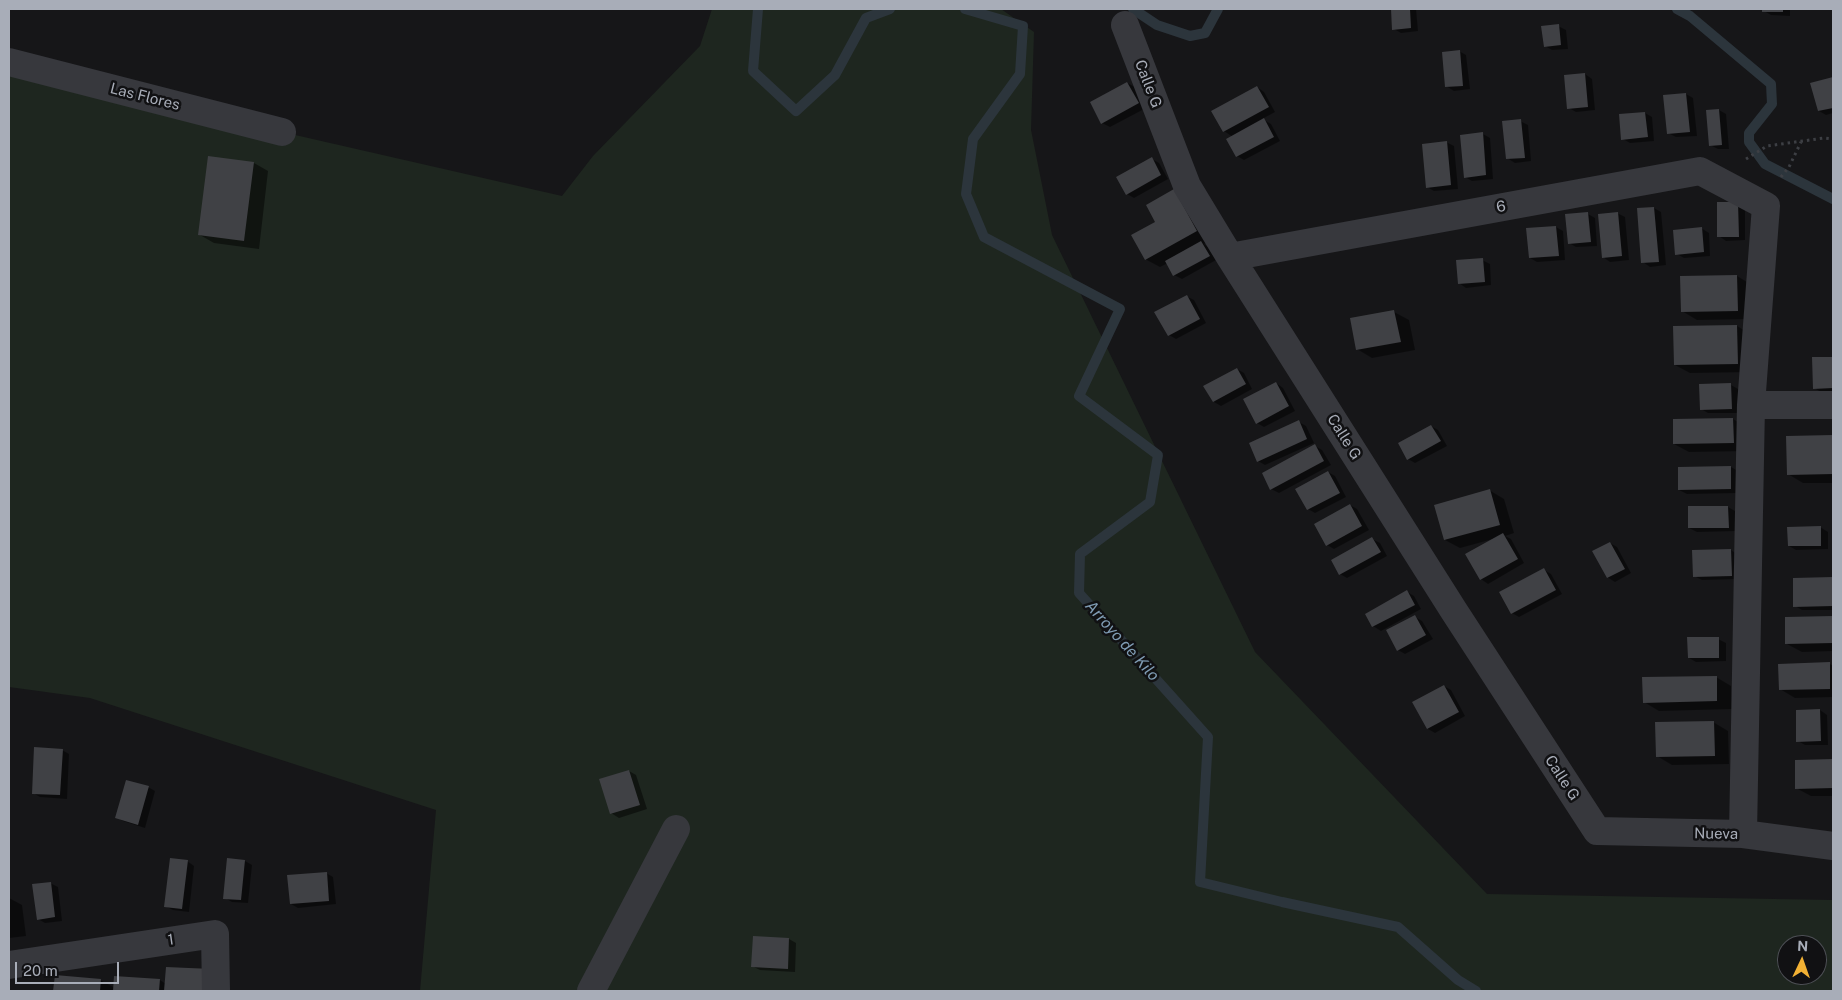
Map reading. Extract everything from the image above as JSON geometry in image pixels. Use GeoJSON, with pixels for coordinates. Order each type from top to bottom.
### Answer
{"type":"FeatureCollection","features":[{"type":"Feature","properties":{"kind":"street","name":"Calle G"},"geometry":{"type":"LineString","coordinates":[[1125,25],[1187,186],[1454,611],[1597,831]]}},
{"type":"Feature","properties":{"kind":"street","name":"Las Flores"},"geometry":{"type":"LineString","coordinates":[[9,62],[282,132]]}},
{"type":"Feature","properties":{"kind":"street","name":"6"},"geometry":{"type":"LineString","coordinates":[[1230,257],[1700,171],[1771,194]]}},
{"type":"Feature","properties":{"kind":"street"},"geometry":{"type":"LineString","coordinates":[[1744,834],[1751,405],[1771,194]]}},
{"type":"Feature","properties":{"kind":"street"},"geometry":{"type":"LineString","coordinates":[[1751,405],[1833,405]]}},
{"type":"Feature","properties":{"kind":"street"},"geometry":{"type":"LineString","coordinates":[[591,991],[676,829]]}},
{"type":"Feature","properties":{"kind":"street","name":"Nueva"},"geometry":{"type":"LineString","coordinates":[[1597,831],[1744,834],[1833,846]]}},
{"type":"Feature","properties":{"kind":"street","name":"1"},"geometry":{"type":"LineString","coordinates":[[9,965],[214,934],[216,991]]}},
{"type":"Feature","properties":{"kind":"path"},"geometry":{"type":"LineString","coordinates":[[1748,158],[1767,146],[1833,138]]}},
{"type":"Feature","properties":{"kind":"path"},"geometry":{"type":"LineString","coordinates":[[1771,194],[1789,167],[1802,141]]}},
{"type":"Feature","properties":{"kind":"shaded area"},"geometry":{"type":"Polygon","coordinates":[[[712,9],[1001,9],[1034,32],[1031,130],[1052,235],[1255,652],[1487,894],[1833,900],[1833,991],[420,991],[436,810],[90,698],[9,687],[9,62],[282,132],[562,196],[593,156],[700,46],[712,9]]]}},
{"type":"Feature","properties":{"kind":"building"},"geometry":{"type":"Polygon","coordinates":[[[1391,9],[1410,9],[1411,28],[1392,30],[1391,9]]]}},
{"type":"Feature","properties":{"kind":"building"},"geometry":{"type":"Polygon","coordinates":[[[1762,9],[1783,9],[1783,12],[1762,12],[1762,9]]]}},
{"type":"Feature","properties":{"kind":"building"},"geometry":{"type":"Polygon","coordinates":[[[1559,24],[1561,45],[1544,47],[1541,26],[1559,24]]]}},
{"type":"Feature","properties":{"kind":"building"},"geometry":{"type":"Polygon","coordinates":[[[1460,50],[1463,86],[1445,87],[1442,52],[1460,50]]]}},
{"type":"Feature","properties":{"kind":"building"},"geometry":{"type":"Polygon","coordinates":[[[1585,73],[1588,107],[1567,109],[1564,75],[1585,73]]]}},
{"type":"Feature","properties":{"kind":"building"},"geometry":{"type":"Polygon","coordinates":[[[1833,77],[1833,108],[1818,111],[1810,83],[1833,77]]]}},
{"type":"Feature","properties":{"kind":"building"},"geometry":{"type":"Polygon","coordinates":[[[1127,82],[1139,103],[1101,124],[1090,102],[1127,82]]]}},
{"type":"Feature","properties":{"kind":"building"},"geometry":{"type":"Polygon","coordinates":[[[1257,86],[1269,107],[1223,132],[1211,111],[1257,86]]]}},
{"type":"Feature","properties":{"kind":"building"},"geometry":{"type":"Polygon","coordinates":[[[1686,93],[1690,132],[1667,134],[1663,95],[1686,93]]]}},
{"type":"Feature","properties":{"kind":"building"},"geometry":{"type":"Polygon","coordinates":[[[1719,109],[1722,145],[1709,146],[1706,110],[1719,109]]]}},
{"type":"Feature","properties":{"kind":"building"},"geometry":{"type":"Polygon","coordinates":[[[1645,112],[1648,137],[1621,140],[1619,114],[1645,112]]]}},
{"type":"Feature","properties":{"kind":"building"},"geometry":{"type":"Polygon","coordinates":[[[1264,118],[1274,137],[1236,157],[1226,139],[1264,118]]]}},
{"type":"Feature","properties":{"kind":"building"},"geometry":{"type":"Polygon","coordinates":[[[1521,119],[1525,158],[1506,159],[1502,121],[1521,119]]]}},
{"type":"Feature","properties":{"kind":"building"},"geometry":{"type":"Polygon","coordinates":[[[1483,132],[1486,175],[1464,178],[1460,135],[1483,132]]]}},
{"type":"Feature","properties":{"kind":"building"},"geometry":{"type":"Polygon","coordinates":[[[1447,141],[1451,185],[1426,188],[1422,144],[1447,141]]]}},
{"type":"Feature","properties":{"kind":"building"},"geometry":{"type":"Polygon","coordinates":[[[208,156],[254,162],[244,241],[198,235],[208,156]]]}},
{"type":"Feature","properties":{"kind":"building"},"geometry":{"type":"Polygon","coordinates":[[[1152,157],[1161,175],[1126,195],[1116,177],[1152,157]]]}},
{"type":"Feature","properties":{"kind":"building"},"geometry":{"type":"Polygon","coordinates":[[[1174,189],[1197,231],[1145,260],[1131,235],[1155,222],[1146,205],[1174,189]]]}},
{"type":"Feature","properties":{"kind":"building"},"geometry":{"type":"Polygon","coordinates":[[[1717,202],[1738,202],[1739,237],[1717,237],[1717,202]]]}},
{"type":"Feature","properties":{"kind":"building"},"geometry":{"type":"Polygon","coordinates":[[[1654,207],[1659,262],[1641,263],[1637,208],[1654,207]]]}},
{"type":"Feature","properties":{"kind":"building"},"geometry":{"type":"Polygon","coordinates":[[[1588,212],[1591,242],[1568,244],[1565,214],[1588,212]]]}},
{"type":"Feature","properties":{"kind":"building"},"geometry":{"type":"Polygon","coordinates":[[[1618,212],[1622,256],[1602,258],[1598,214],[1618,212]]]}},
{"type":"Feature","properties":{"kind":"building"},"geometry":{"type":"Polygon","coordinates":[[[1556,226],[1559,256],[1529,258],[1526,228],[1556,226]]]}},
{"type":"Feature","properties":{"kind":"building"},"geometry":{"type":"Polygon","coordinates":[[[1702,227],[1704,252],[1675,255],[1673,230],[1702,227]]]}},
{"type":"Feature","properties":{"kind":"building"},"geometry":{"type":"Polygon","coordinates":[[[1201,241],[1210,256],[1173,276],[1165,261],[1201,241]]]}},
{"type":"Feature","properties":{"kind":"building"},"geometry":{"type":"Polygon","coordinates":[[[1483,258],[1485,282],[1458,284],[1456,260],[1483,258]]]}},
{"type":"Feature","properties":{"kind":"building"},"geometry":{"type":"Polygon","coordinates":[[[1737,275],[1738,311],[1681,312],[1680,276],[1737,275]]]}},
{"type":"Feature","properties":{"kind":"building"},"geometry":{"type":"Polygon","coordinates":[[[1187,295],[1200,319],[1168,336],[1154,312],[1187,295]]]}},
{"type":"Feature","properties":{"kind":"building"},"geometry":{"type":"Polygon","coordinates":[[[1394,310],[1401,342],[1356,350],[1350,318],[1394,310]]]}},
{"type":"Feature","properties":{"kind":"building"},"geometry":{"type":"Polygon","coordinates":[[[1737,325],[1738,364],[1674,365],[1673,326],[1737,325]]]}},
{"type":"Feature","properties":{"kind":"building"},"geometry":{"type":"Polygon","coordinates":[[[1812,357],[1833,357],[1833,388],[1813,389],[1812,357]]]}},
{"type":"Feature","properties":{"kind":"building"},"geometry":{"type":"Polygon","coordinates":[[[1237,368],[1246,384],[1213,402],[1203,386],[1237,368]]]}},
{"type":"Feature","properties":{"kind":"building"},"geometry":{"type":"Polygon","coordinates":[[[1276,382],[1289,406],[1256,424],[1243,399],[1276,382]]]}},
{"type":"Feature","properties":{"kind":"building"},"geometry":{"type":"Polygon","coordinates":[[[1731,383],[1732,409],[1700,410],[1699,384],[1731,383]]]}},
{"type":"Feature","properties":{"kind":"building"},"geometry":{"type":"Polygon","coordinates":[[[1733,418],[1734,443],[1673,444],[1673,419],[1733,418]]]}},
{"type":"Feature","properties":{"kind":"building"},"geometry":{"type":"Polygon","coordinates":[[[1299,420],[1307,439],[1257,462],[1249,443],[1299,420]]]}},
{"type":"Feature","properties":{"kind":"building"},"geometry":{"type":"Polygon","coordinates":[[[1431,425],[1441,441],[1407,460],[1398,443],[1431,425]]]}},
{"type":"Feature","properties":{"kind":"building"},"geometry":{"type":"Polygon","coordinates":[[[1833,435],[1833,474],[1787,475],[1786,436],[1833,435]]]}},
{"type":"Feature","properties":{"kind":"building"},"geometry":{"type":"Polygon","coordinates":[[[1315,444],[1324,461],[1270,490],[1262,473],[1315,444]]]}},
{"type":"Feature","properties":{"kind":"building"},"geometry":{"type":"Polygon","coordinates":[[[1731,466],[1731,489],[1678,490],[1678,467],[1731,466]]]}},
{"type":"Feature","properties":{"kind":"building"},"geometry":{"type":"Polygon","coordinates":[[[1328,471],[1340,493],[1307,510],[1295,489],[1328,471]]]}},
{"type":"Feature","properties":{"kind":"building"},"geometry":{"type":"Polygon","coordinates":[[[1490,489],[1500,525],[1444,540],[1434,505],[1490,489]]]}},
{"type":"Feature","properties":{"kind":"building"},"geometry":{"type":"Polygon","coordinates":[[[1350,504],[1362,526],[1326,546],[1314,524],[1350,504]]]}},
{"type":"Feature","properties":{"kind":"building"},"geometry":{"type":"Polygon","coordinates":[[[1688,506],[1728,506],[1729,528],[1688,528],[1688,506]]]}},
{"type":"Feature","properties":{"kind":"building"},"geometry":{"type":"Polygon","coordinates":[[[1821,526],[1821,546],[1788,546],[1787,527],[1821,526]]]}},
{"type":"Feature","properties":{"kind":"building"},"geometry":{"type":"Polygon","coordinates":[[[1503,533],[1518,559],[1480,580],[1465,554],[1503,533]]]}},
{"type":"Feature","properties":{"kind":"building"},"geometry":{"type":"Polygon","coordinates":[[[1372,537],[1381,552],[1339,575],[1331,560],[1372,537]]]}},
{"type":"Feature","properties":{"kind":"building"},"geometry":{"type":"Polygon","coordinates":[[[1610,542],[1625,569],[1607,578],[1592,551],[1610,542]]]}},
{"type":"Feature","properties":{"kind":"building"},"geometry":{"type":"Polygon","coordinates":[[[1731,549],[1732,576],[1693,577],[1692,550],[1731,549]]]}},
{"type":"Feature","properties":{"kind":"building"},"geometry":{"type":"Polygon","coordinates":[[[1544,568],[1556,590],[1511,614],[1499,592],[1544,568]]]}},
{"type":"Feature","properties":{"kind":"building"},"geometry":{"type":"Polygon","coordinates":[[[1833,577],[1833,606],[1793,607],[1793,578],[1833,577]]]}},
{"type":"Feature","properties":{"kind":"building"},"geometry":{"type":"Polygon","coordinates":[[[1407,590],[1415,605],[1372,627],[1365,614],[1407,590]]]}},
{"type":"Feature","properties":{"kind":"building"},"geometry":{"type":"Polygon","coordinates":[[[1415,615],[1426,635],[1397,651],[1386,630],[1415,615]]]}},
{"type":"Feature","properties":{"kind":"building"},"geometry":{"type":"Polygon","coordinates":[[[1833,616],[1833,643],[1785,644],[1785,617],[1833,616]]]}},
{"type":"Feature","properties":{"kind":"building"},"geometry":{"type":"Polygon","coordinates":[[[1687,637],[1719,637],[1719,658],[1688,658],[1687,637]]]}},
{"type":"Feature","properties":{"kind":"building"},"geometry":{"type":"Polygon","coordinates":[[[1830,662],[1830,689],[1779,690],[1778,664],[1830,662]]]}},
{"type":"Feature","properties":{"kind":"building"},"geometry":{"type":"Polygon","coordinates":[[[1717,676],[1717,701],[1643,703],[1642,677],[1717,676]]]}},
{"type":"Feature","properties":{"kind":"building"},"geometry":{"type":"Polygon","coordinates":[[[1444,685],[1459,712],[1427,729],[1412,702],[1444,685]]]}},
{"type":"Feature","properties":{"kind":"building"},"geometry":{"type":"Polygon","coordinates":[[[1820,709],[1821,741],[1796,742],[1796,710],[1820,709]]]}},
{"type":"Feature","properties":{"kind":"building"},"geometry":{"type":"Polygon","coordinates":[[[1714,721],[1715,756],[1656,757],[1655,722],[1714,721]]]}},
{"type":"Feature","properties":{"kind":"building"},"geometry":{"type":"Polygon","coordinates":[[[34,747],[63,749],[60,795],[32,794],[34,747]]]}},
{"type":"Feature","properties":{"kind":"building"},"geometry":{"type":"Polygon","coordinates":[[[1833,759],[1833,788],[1795,789],[1795,760],[1833,759]]]}},
{"type":"Feature","properties":{"kind":"building"},"geometry":{"type":"Polygon","coordinates":[[[629,770],[640,805],[610,814],[599,779],[629,770]]]}},
{"type":"Feature","properties":{"kind":"building"},"geometry":{"type":"Polygon","coordinates":[[[126,780],[149,786],[138,825],[115,818],[126,780]]]}},
{"type":"Feature","properties":{"kind":"building"},"geometry":{"type":"Polygon","coordinates":[[[170,858],[188,860],[182,909],[164,907],[170,858]]]}},
{"type":"Feature","properties":{"kind":"building"},"geometry":{"type":"Polygon","coordinates":[[[227,858],[245,860],[241,900],[223,899],[227,858]]]}},
{"type":"Feature","properties":{"kind":"building"},"geometry":{"type":"Polygon","coordinates":[[[327,872],[329,901],[290,904],[287,875],[327,872]]]}},
{"type":"Feature","properties":{"kind":"building"},"geometry":{"type":"Polygon","coordinates":[[[51,882],[55,917],[37,920],[32,884],[51,882]]]}},
{"type":"Feature","properties":{"kind":"building"},"geometry":{"type":"Polygon","coordinates":[[[753,936],[789,938],[788,969],[751,967],[753,936]]]}},
{"type":"Feature","properties":{"kind":"building"},"geometry":{"type":"Polygon","coordinates":[[[166,967],[212,969],[211,991],[164,991],[166,967]]]}},
{"type":"Feature","properties":{"kind":"building"},"geometry":{"type":"Polygon","coordinates":[[[55,975],[101,979],[100,991],[53,991],[55,975]]]}},
{"type":"Feature","properties":{"kind":"building"},"geometry":{"type":"Polygon","coordinates":[[[114,976],[160,979],[159,991],[113,991],[114,976]]]}},
{"type":"Feature","properties":{"kind":"waterway","name":"Arroyo de Kilo"},"geometry":{"type":"LineString","coordinates":[[758,9],[753,71],[796,111],[835,75],[866,18],[890,9]]}},
{"type":"Feature","properties":{"kind":"waterway","name":"Arroyo de Kilo"},"geometry":{"type":"LineString","coordinates":[[965,9],[1023,26],[1020,74],[973,139],[966,194],[984,237],[1120,309],[1079,396],[1158,455],[1150,502],[1080,554],[1079,593],[1208,737],[1200,882],[1398,927],[1458,980],[1476,991]]}},
{"type":"Feature","properties":{"kind":"waterway"},"geometry":{"type":"LineString","coordinates":[[1133,9],[1157,25],[1190,36],[1205,33],[1218,9]]}},
{"type":"Feature","properties":{"kind":"waterway"},"geometry":{"type":"LineString","coordinates":[[1677,9],[1690,16],[1771,84],[1772,104],[1749,133],[1749,142],[1765,164],[1833,199]]}}]}
